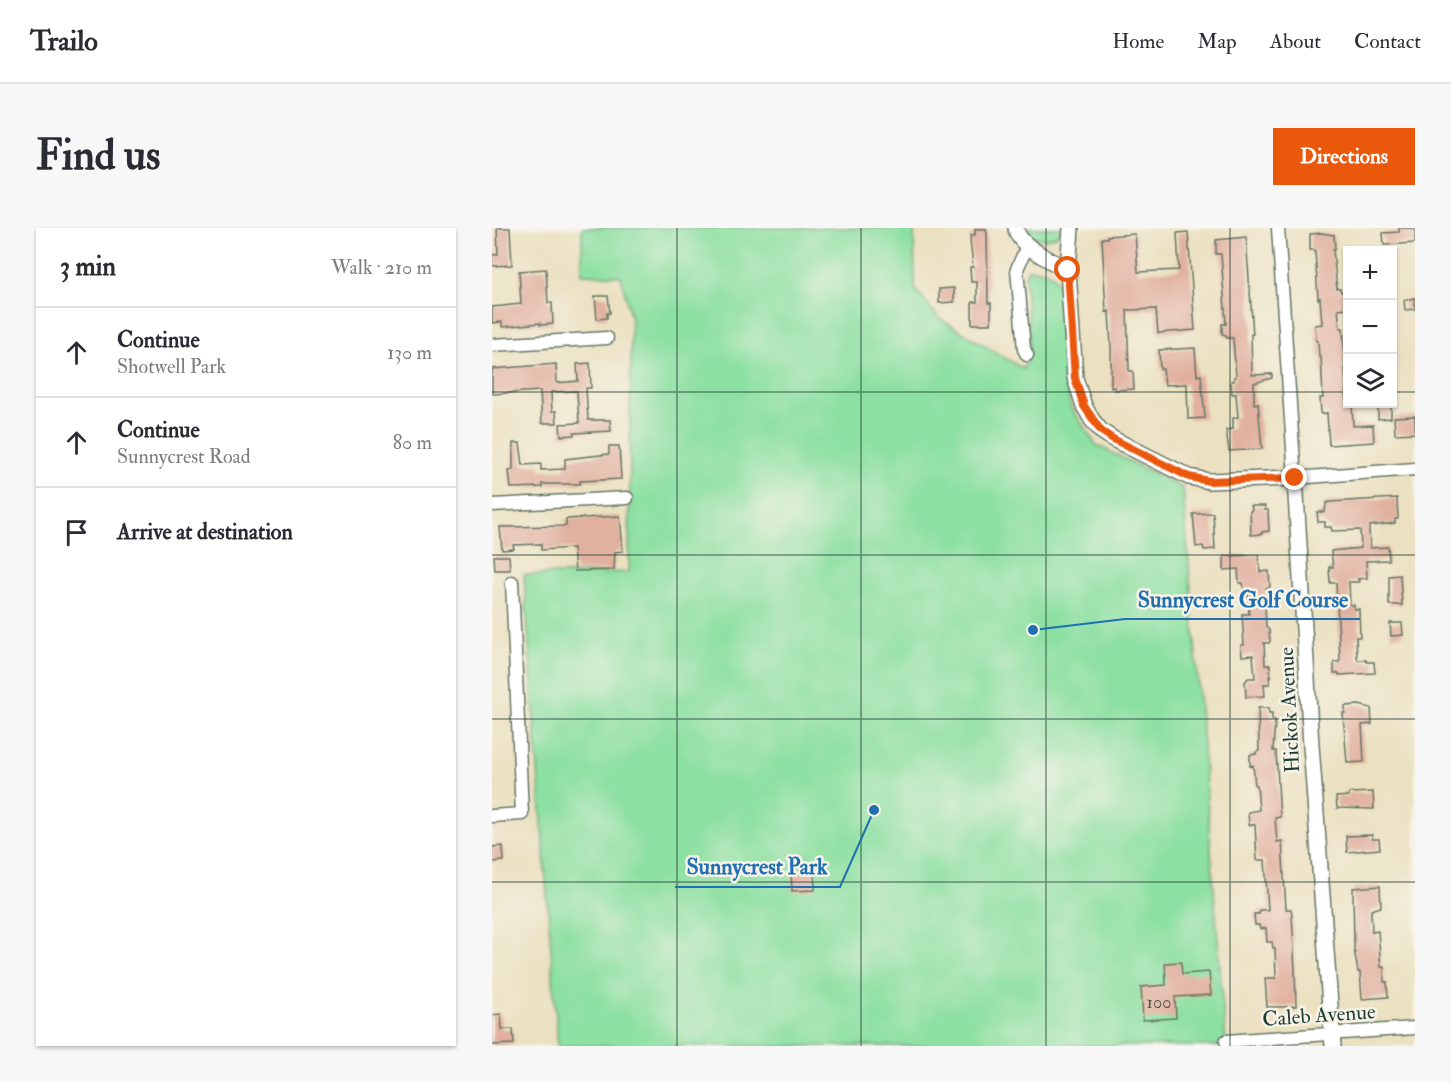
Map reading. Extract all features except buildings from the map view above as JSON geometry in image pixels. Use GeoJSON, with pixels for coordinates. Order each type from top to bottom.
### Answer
{"type":"FeatureCollection","features":[{"type":"Feature","properties":{"kind":"street"},"geometry":{"type":"LineString","coordinates":[[1016,228],[1016,233],[1027,246],[1068,270]]}},
{"type":"Feature","properties":{"kind":"street"},"geometry":{"type":"LineString","coordinates":[[1071,228],[1068,270],[1075,378],[1084,406],[1101,431],[1189,477],[1209,481],[1295,478],[1415,469]]}},
{"type":"Feature","properties":{"kind":"street","name":"Hickok Avenue"},"geometry":{"type":"LineString","coordinates":[[1278,228],[1312,757],[1333,1040]]}},
{"type":"Feature","properties":{"kind":"street"},"geometry":{"type":"LineString","coordinates":[[1026,355],[1017,269],[1027,246]]}},
{"type":"Feature","properties":{"kind":"street"},"geometry":{"type":"LineString","coordinates":[[492,345],[607,338]]}},
{"type":"Feature","properties":{"kind":"street"},"geometry":{"type":"LineString","coordinates":[[492,505],[627,498]]}},
{"type":"Feature","properties":{"kind":"street"},"geometry":{"type":"LineString","coordinates":[[492,816],[522,814],[512,582]]}},
{"type":"Feature","properties":{"kind":"street","name":"Caleb Avenue"},"geometry":{"type":"LineString","coordinates":[[1226,1041],[1333,1040],[1415,1028]]}},
{"type":"Feature","properties":{"kind":"green space"},"geometry":{"type":"Polygon","coordinates":[[[582,228],[914,228],[915,289],[939,318],[1023,369],[1030,354],[1025,276],[1028,269],[1042,270],[1053,275],[1061,291],[1059,307],[1070,406],[1096,445],[1183,488],[1226,1046],[558,1046],[524,575],[629,572],[631,320],[621,276],[582,274],[582,228]]]}},
{"type":"Feature","properties":{"kind":"green space"},"geometry":{"type":"Polygon","coordinates":[[[1023,228],[1063,228],[1055,236],[1043,239],[1031,236],[1023,228]]]}},
{"type":"Feature","properties":{"kind":"place","name":"Sunnycrest Golf Course"},"geometry":{"type":"Point","coordinates":[1033,630]}},
{"type":"Feature","properties":{"kind":"place","name":"Sunnycrest Park"},"geometry":{"type":"Point","coordinates":[874,810]}},
{"type":"Feature","properties":{"kind":"route"},"geometry":{"type":"LineString","coordinates":[[1068,270],[1075,378],[1084,406],[1101,431],[1189,477],[1209,481],[1295,478]]}}]}
